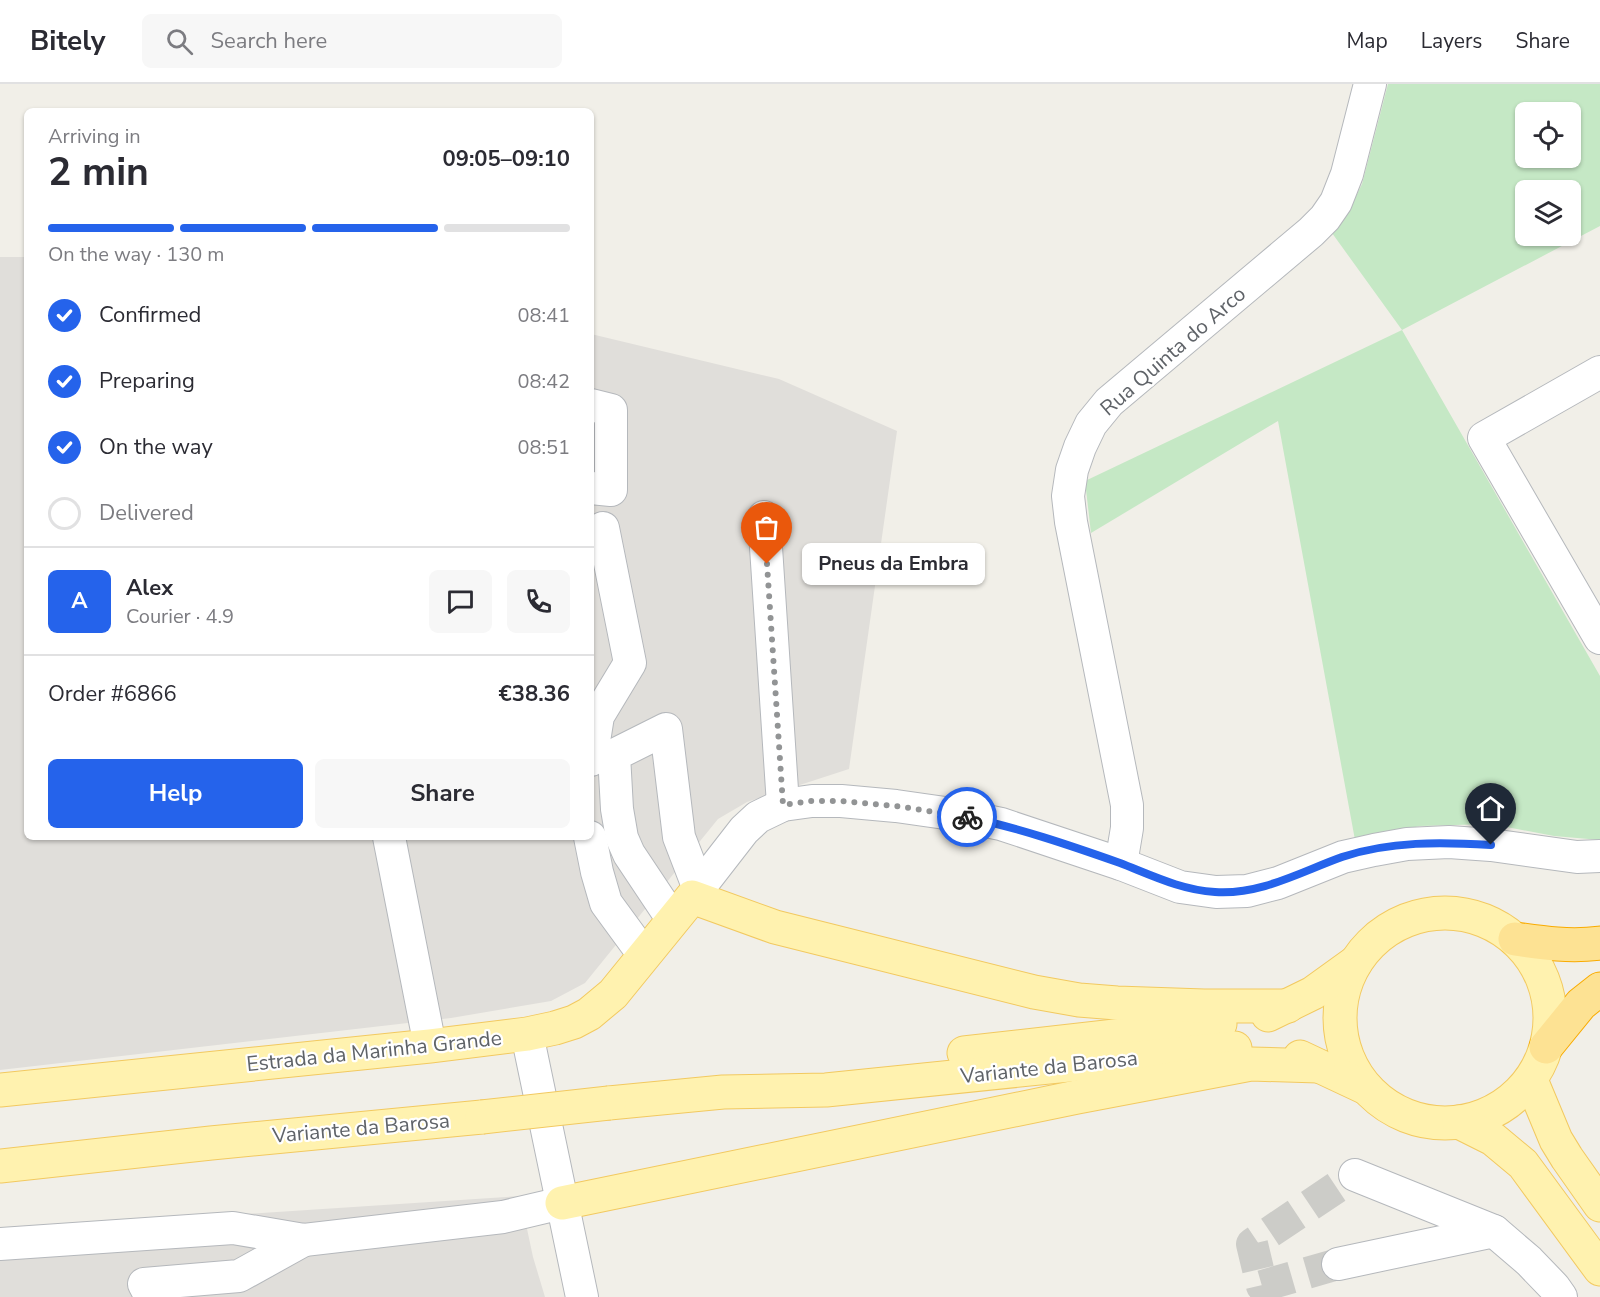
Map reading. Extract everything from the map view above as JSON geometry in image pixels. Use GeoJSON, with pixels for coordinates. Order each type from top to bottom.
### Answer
{"type":"FeatureCollection","features":[{"type":"Feature","properties":{"kind":"highway"},"geometry":{"type":"LineString","coordinates":[[1515,939],[1554,944],[1600,943]]}},
{"type":"Feature","properties":{"kind":"highway"},"geometry":{"type":"LineString","coordinates":[[1546,1047],[1581,1004],[1600,989]]}},
{"type":"Feature","properties":{"kind":"main road","name":"Estrada da Marinha Grande"},"geometry":{"type":"LineString","coordinates":[[0,1090],[430,1046],[527,1034],[574,1022],[589,1014],[613,994],[688,902]]}},
{"type":"Feature","properties":{"kind":"main road"},"geometry":{"type":"LineString","coordinates":[[688,902],[775,927],[1034,992],[1079,1000],[1204,1006],[1288,1006]]}},
{"type":"Feature","properties":{"kind":"main road"},"geometry":{"type":"LineString","coordinates":[[1448,913],[1484,921],[1515,939],[1534,962],[1546,988],[1550,1017],[1546,1047],[1531,1080],[1511,1100],[1487,1115],[1459,1122],[1425,1121],[1393,1110],[1366,1088],[1351,1066],[1342,1041],[1339,1014],[1344,987],[1356,962],[1380,935],[1412,918],[1448,913]]}},
{"type":"Feature","properties":{"kind":"main road","name":"Variante da Barosa"},"geometry":{"type":"LineString","coordinates":[[723,1092],[820,1070],[1234,1022],[1267,1016],[1312,993],[1356,962]]}},
{"type":"Feature","properties":{"kind":"main road","name":"Variante da Barosa"},"geometry":{"type":"LineString","coordinates":[[0,1166],[609,1102],[723,1092],[826,1090],[1248,1047],[1288,1051],[1366,1088]]}},
{"type":"Feature","properties":{"kind":"main road"},"geometry":{"type":"LineString","coordinates":[[562,1203],[1077,1097],[1251,1064],[1318,1066]]}},
{"type":"Feature","properties":{"kind":"main road"},"geometry":{"type":"LineString","coordinates":[[1531,1080],[1557,1140],[1600,1205]]}},
{"type":"Feature","properties":{"kind":"main road"},"geometry":{"type":"LineString","coordinates":[[1459,1122],[1493,1139],[1523,1164],[1600,1269]]}},
{"type":"Feature","properties":{"kind":"street","name":"Rua Quinta do Arco"},"geometry":{"type":"LineString","coordinates":[[1121,864],[1127,828],[1127,805],[1071,522],[1068,496],[1072,470],[1091,424],[1109,402],[1325,218],[1336,202],[1347,174],[1370,84]]}},
{"type":"Feature","properties":{"kind":"street"},"geometry":{"type":"LineString","coordinates":[[1600,372],[1484,438],[1600,638]]}},
{"type":"Feature","properties":{"kind":"street"},"geometry":{"type":"LineString","coordinates":[[594,406],[611,410],[611,490],[594,488]]}},
{"type":"Feature","properties":{"kind":"street"},"geometry":{"type":"LineString","coordinates":[[764,517],[783,805]]}},
{"type":"Feature","properties":{"kind":"street"},"geometry":{"type":"LineString","coordinates":[[594,741],[598,716],[630,663],[603,528]]}},
{"type":"Feature","properties":{"kind":"street"},"geometry":{"type":"LineString","coordinates":[[666,729],[679,837],[688,902],[629,854],[622,838],[616,809],[614,755],[666,729]]}},
{"type":"Feature","properties":{"kind":"street"},"geometry":{"type":"LineString","coordinates":[[688,902],[744,830],[758,817],[783,805],[812,801],[841,801],[952,814],[1001,824],[1121,864],[1180,887],[1216,892],[1247,891],[1278,883],[1343,857],[1407,844],[1449,842],[1491,845],[1577,857],[1600,856]]}},
{"type":"Feature","properties":{"kind":"street"},"geometry":{"type":"LineString","coordinates":[[390,840],[430,1046]]}},
{"type":"Feature","properties":{"kind":"street"},"geometry":{"type":"LineString","coordinates":[[591,840],[606,903],[644,955]]}},
{"type":"Feature","properties":{"kind":"street"},"geometry":{"type":"LineString","coordinates":[[527,1034],[582,1297]]}},
{"type":"Feature","properties":{"kind":"street"},"geometry":{"type":"LineString","coordinates":[[1355,1174],[1494,1231],[1528,1261],[1561,1297]]}},
{"type":"Feature","properties":{"kind":"street"},"geometry":{"type":"LineString","coordinates":[[0,1244],[233,1228],[304,1240],[503,1217],[562,1203]]}},
{"type":"Feature","properties":{"kind":"street"},"geometry":{"type":"LineString","coordinates":[[1338,1264],[1494,1231]]}},
{"type":"Feature","properties":{"kind":"street"},"geometry":{"type":"LineString","coordinates":[[151,1297],[144,1284],[239,1276],[304,1240]]}},
{"type":"Feature","properties":{"kind":"shaded area"},"geometry":{"type":"Polygon","coordinates":[[[0,257],[24,257],[24,840],[594,840],[594,335],[779,379],[897,431],[849,769],[747,802],[718,819],[585,983],[551,1001],[451,1018],[0,1070],[0,257]]]}},
{"type":"Feature","properties":{"kind":"shaded area"},"geometry":{"type":"Polygon","coordinates":[[[520,1196],[533,1257],[545,1297],[0,1297],[0,1230],[520,1196]]]}},
{"type":"Feature","properties":{"kind":"green space"},"geometry":{"type":"Polygon","coordinates":[[[1388,84],[1600,84],[1600,226],[1581,236],[1581,180],[1515,180],[1515,246],[1562,246],[1402,330],[1332,233],[1348,212],[1362,184],[1388,84]]]}},
{"type":"Feature","properties":{"kind":"green space"},"geometry":{"type":"Polygon","coordinates":[[[1402,330],[1600,676],[1600,840],[1554,836],[1491,824],[1420,826],[1355,840],[1278,421],[1091,533],[1085,481],[1402,330]]]}},
{"type":"Feature","properties":{"kind":"tunnel"},"geometry":{"type":"LineString","coordinates":[[1338,1264],[1262,1286],[1252,1244],[1355,1175]]}},
{"type":"Feature","properties":{"kind":"way so far"},"geometry":{"type":"LineString","coordinates":[[767,564],[783,805],[812,801],[841,801],[896,806],[967,817]]}},
{"type":"Feature","properties":{"kind":"place","name":"Pneus da Embra"},"geometry":{"type":"Point","coordinates":[767,564]}},
{"type":"Feature","properties":{"kind":"route"},"geometry":{"type":"LineString","coordinates":[[967,817],[1001,824],[1049,839],[1180,887],[1216,892],[1247,891],[1278,883],[1343,857],[1407,844],[1449,842],[1491,845]]}}]}
